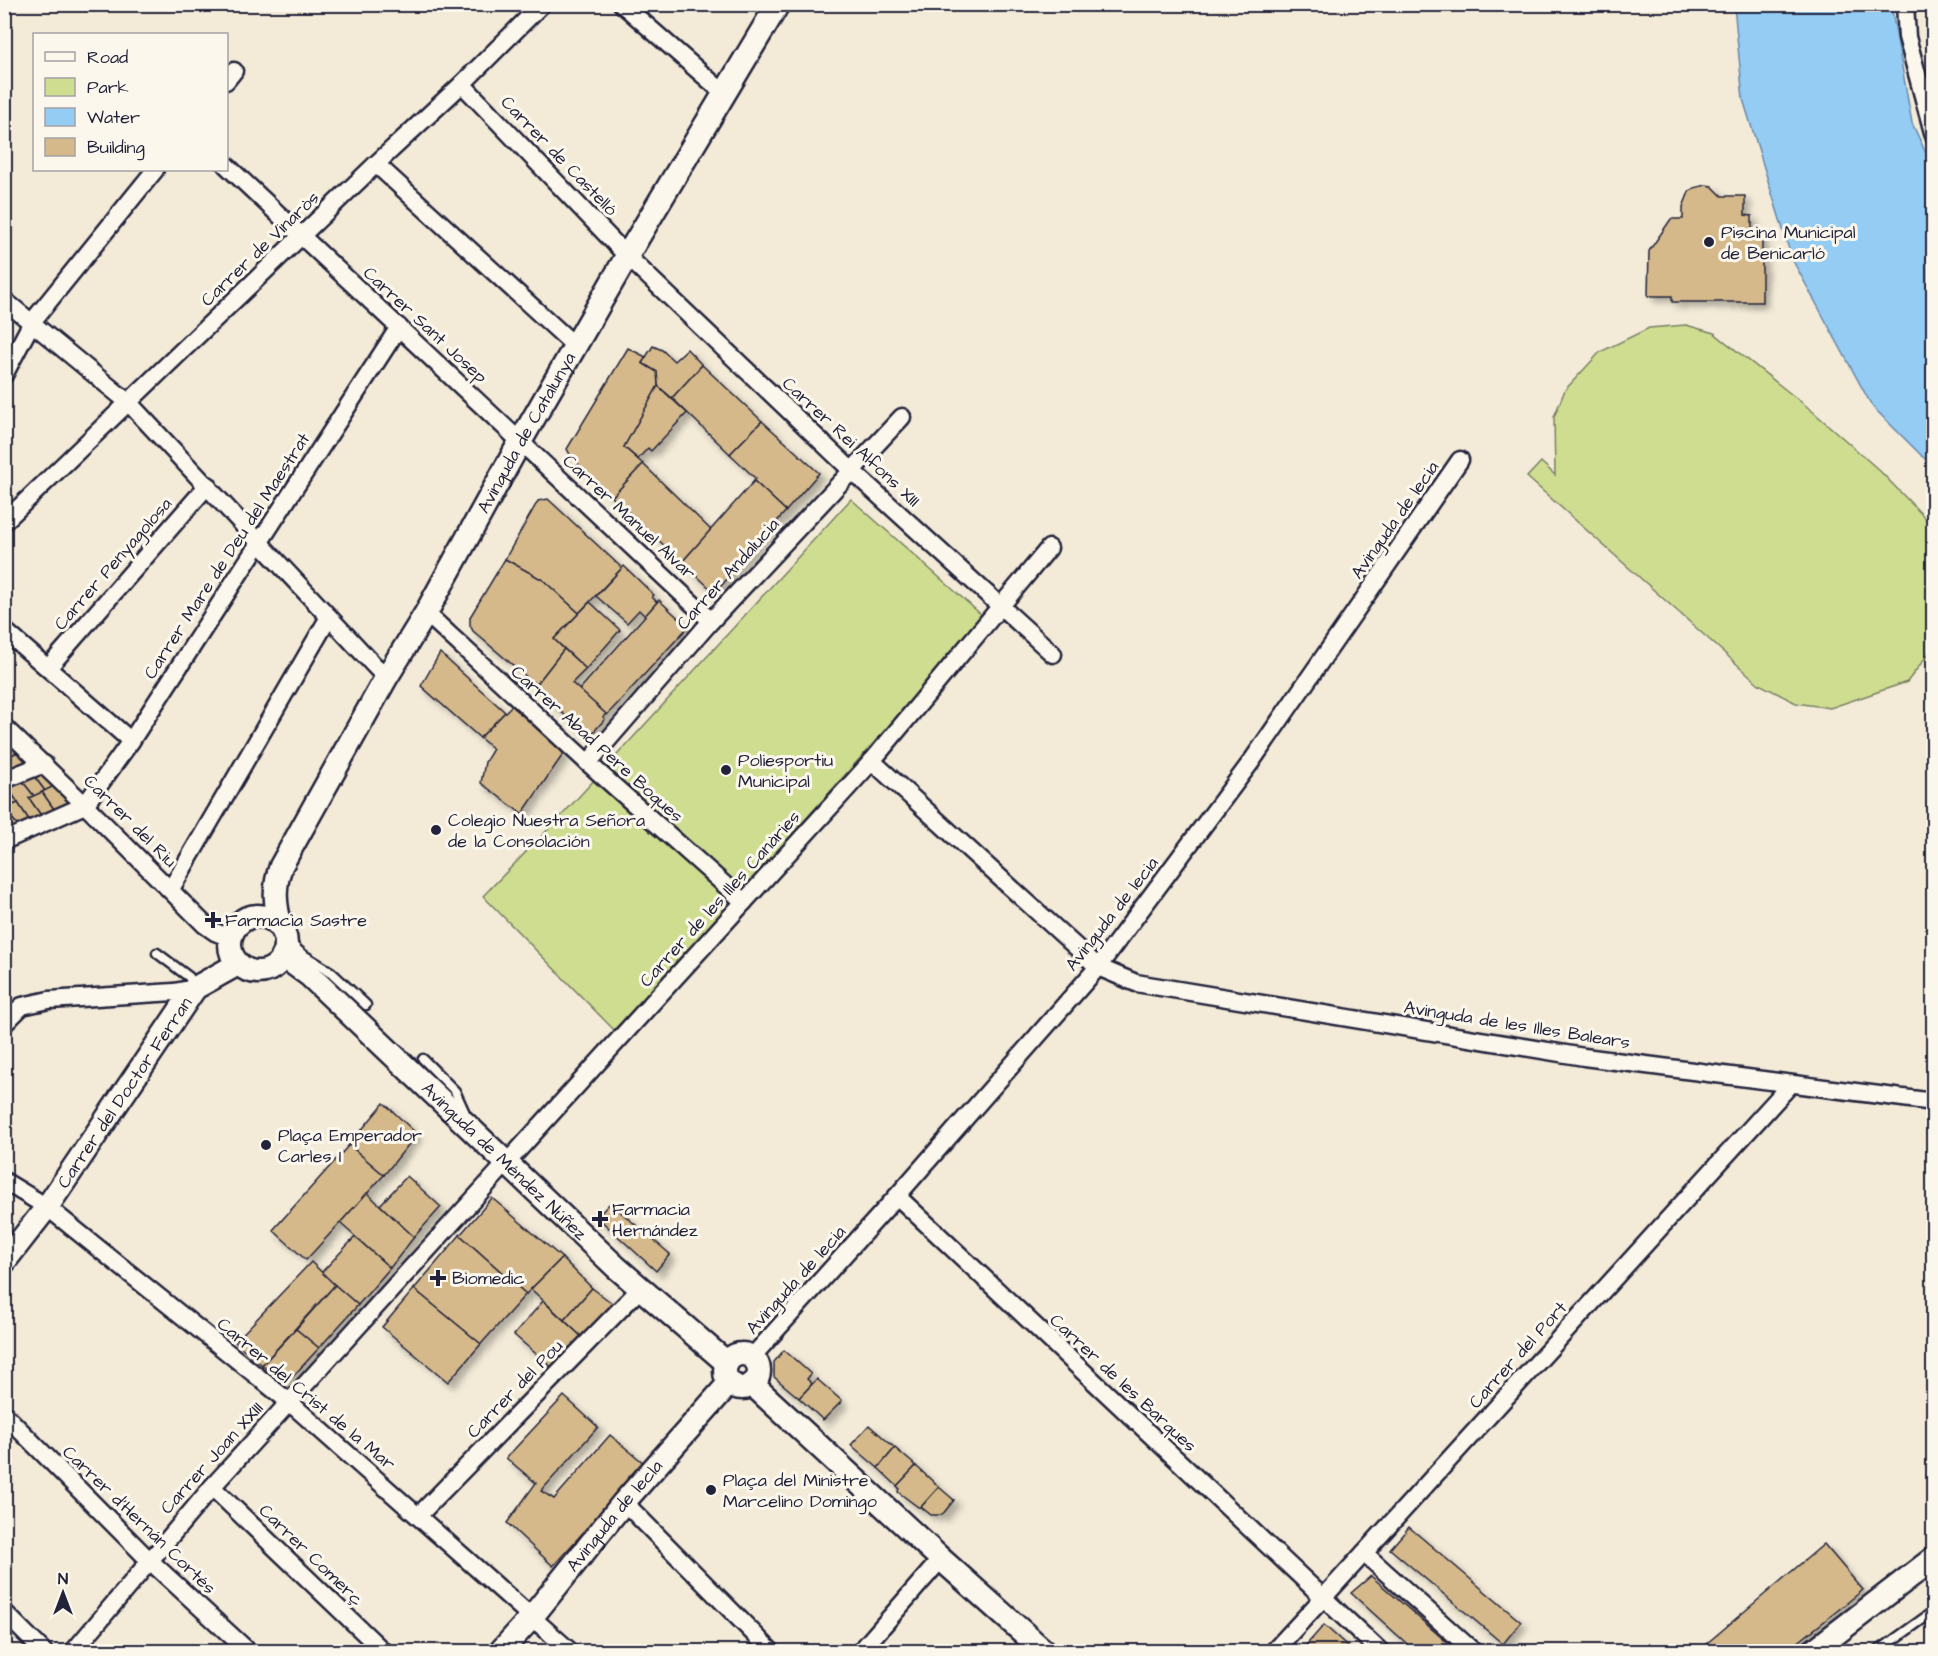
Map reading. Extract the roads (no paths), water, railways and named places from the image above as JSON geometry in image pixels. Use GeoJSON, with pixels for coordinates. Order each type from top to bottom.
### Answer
{"type":"FeatureCollection","features":[{"type":"Feature","properties":{"kind":"street","name":"Carrer de Vinaròs"},"geometry":{"type":"LineString","coordinates":[[4,522],[462,84],[542,4]]}},
{"type":"Feature","properties":{"kind":"street"},"geometry":{"type":"LineString","coordinates":[[622,4],[725,94]]}},
{"type":"Feature","properties":{"kind":"street","name":"Avinguda de Catalunya"},"geometry":{"type":"LineString","coordinates":[[246,918],[281,866],[575,346],[778,4]]}},
{"type":"Feature","properties":{"kind":"street"},"geometry":{"type":"LineString","coordinates":[[1905,4],[1907,37],[1934,136]]}},
{"type":"Feature","properties":{"kind":"street","name":"Carrer de Castelló"},"geometry":{"type":"LineString","coordinates":[[462,84],[627,256]]}},
{"type":"Feature","properties":{"kind":"street"},"geometry":{"type":"LineString","coordinates":[[376,164],[575,346]]}},
{"type":"Feature","properties":{"kind":"street","name":"Carrer Sant Josep"},"geometry":{"type":"LineString","coordinates":[[228,167],[520,442]]}},
{"type":"Feature","properties":{"kind":"street"},"geometry":{"type":"LineString","coordinates":[[4,375],[32,322],[154,171]]}},
{"type":"Feature","properties":{"kind":"street","name":"Carrer Rei Alfons XIII"},"geometry":{"type":"LineString","coordinates":[[627,256],[850,470],[1053,654]]}},
{"type":"Feature","properties":{"kind":"street"},"geometry":{"type":"LineString","coordinates":[[4,300],[129,403],[386,678]]}},
{"type":"Feature","properties":{"kind":"street","name":"Carrer Mare de Deu del Maestrat"},"geometry":{"type":"LineString","coordinates":[[86,805],[131,741],[399,327]]}},
{"type":"Feature","properties":{"kind":"street","name":"Carrer Andalucia"},"geometry":{"type":"LineString","coordinates":[[588,763],[711,621],[902,417]]}},
{"type":"Feature","properties":{"kind":"street","name":"Carrer Manuel Alvar"},"geometry":{"type":"LineString","coordinates":[[520,442],[711,621]]}},
{"type":"Feature","properties":{"kind":"street","name":"Avinguda de lecia"},"geometry":{"type":"LineString","coordinates":[[752,1357],[1098,967],[1251,762],[1460,460]]}},
{"type":"Feature","properties":{"kind":"street","name":"Carrer Penyagolosa"},"geometry":{"type":"LineString","coordinates":[[48,668],[208,486]]}},
{"type":"Feature","properties":{"kind":"street","name":"Carrer de les Illes Canàries"},"geometry":{"type":"LineString","coordinates":[[507,1161],[872,761],[1049,548]]}},
{"type":"Feature","properties":{"kind":"street","name":"Carrer Abad Pere Boques"},"geometry":{"type":"LineString","coordinates":[[426,613],[588,763],[744,902]]}},
{"type":"Feature","properties":{"kind":"street"},"geometry":{"type":"LineString","coordinates":[[171,889],[329,617]]}},
{"type":"Feature","properties":{"kind":"street"},"geometry":{"type":"LineString","coordinates":[[4,630],[131,741]]}},
{"type":"Feature","properties":{"kind":"street","name":"Carrer del Riu"},"geometry":{"type":"LineString","coordinates":[[4,727],[171,889],[205,926],[230,938]]}},
{"type":"Feature","properties":{"kind":"street","name":"Avinguda de les Illes Balears"},"geometry":{"type":"LineString","coordinates":[[872,761],[1098,967],[1136,983],[1584,1057],[1934,1102]]}},
{"type":"Feature","properties":{"kind":"street"},"geometry":{"type":"LineString","coordinates":[[4,780],[44,764]]}},
{"type":"Feature","properties":{"kind":"street"},"geometry":{"type":"LineString","coordinates":[[4,841],[86,805]]}},
{"type":"Feature","properties":{"kind":"street","name":"Avinguda de Catalunya"},"geometry":{"type":"LineString","coordinates":[[281,866],[275,894],[283,941]]}},
{"type":"Feature","properties":{"kind":"street"},"geometry":{"type":"LineString","coordinates":[[263,916],[271,919],[283,941],[278,963],[263,971],[255,972],[238,964],[230,951],[230,938],[234,928],[246,918],[263,916]]}},
{"type":"Feature","properties":{"kind":"street","name":"Avinguda de Méndez Núñez"},"geometry":{"type":"LineString","coordinates":[[283,941],[309,975],[640,1289],[727,1363]]}},
{"type":"Feature","properties":{"kind":"street","name":"Carrer del Doctor Ferran"},"geometry":{"type":"LineString","coordinates":[[4,1262],[47,1207],[192,982],[238,964]]}},
{"type":"Feature","properties":{"kind":"street"},"geometry":{"type":"LineString","coordinates":[[4,1024],[22,1006],[49,1000],[174,992],[192,982]]}},
{"type":"Feature","properties":{"kind":"street","name":"Carrer del Port"},"geometry":{"type":"LineString","coordinates":[[1273,1652],[1791,1084]]}},
{"type":"Feature","properties":{"kind":"street","name":"Carrer Joan XXIII"},"geometry":{"type":"LineString","coordinates":[[73,1652],[212,1486],[507,1161]]}},
{"type":"Feature","properties":{"kind":"street","name":"Carrer del Crist de la Mar"},"geometry":{"type":"LineString","coordinates":[[4,1181],[47,1207],[288,1401],[571,1652]]}},
{"type":"Feature","properties":{"kind":"street","name":"Carrer de les Barques"},"geometry":{"type":"LineString","coordinates":[[897,1196],[1381,1652]]}},
{"type":"Feature","properties":{"kind":"street","name":"Carrer del Pou"},"geometry":{"type":"LineString","coordinates":[[418,1516],[640,1289]]}},
{"type":"Feature","properties":{"kind":"street"},"geometry":{"type":"LineString","coordinates":[[738,1354],[752,1357],[759,1371],[756,1381],[743,1385],[730,1383],[725,1373],[727,1363],[738,1354]]}},
{"type":"Feature","properties":{"kind":"street"},"geometry":{"type":"LineString","coordinates":[[743,1385],[1045,1652]]}},
{"type":"Feature","properties":{"kind":"street","name":"Avinguda de lecla"},"geometry":{"type":"LineString","coordinates":[[500,1652],[531,1618],[624,1503],[724,1389],[743,1385]]}},
{"type":"Feature","properties":{"kind":"street","name":"Carrer d'Hernán Cortés"},"geometry":{"type":"LineString","coordinates":[[4,1414],[149,1560],[249,1652]]}},
{"type":"Feature","properties":{"kind":"street","name":"Carrer Comerç"},"geometry":{"type":"LineString","coordinates":[[212,1486],[384,1652]]}},
{"type":"Feature","properties":{"kind":"street"},"geometry":{"type":"LineString","coordinates":[[624,1503],[772,1652]]}},
{"type":"Feature","properties":{"kind":"street"},"geometry":{"type":"LineString","coordinates":[[1365,1553],[1474,1652]]}},
{"type":"Feature","properties":{"kind":"street"},"geometry":{"type":"LineString","coordinates":[[1812,1652],[1934,1558]]}},
{"type":"Feature","properties":{"kind":"street"},"geometry":{"type":"LineString","coordinates":[[860,1652],[941,1559]]}},
{"type":"Feature","properties":{"kind":"street"},"geometry":{"type":"LineString","coordinates":[[4,1612],[44,1652]]}},
{"type":"Feature","properties":{"kind":"lane"},"geometry":{"type":"LineString","coordinates":[[283,941],[331,972],[366,1005]]}},
{"type":"Feature","properties":{"kind":"lane"},"geometry":{"type":"LineString","coordinates":[[157,953],[192,982]]}},
{"type":"Feature","properties":{"kind":"lane"},"geometry":{"type":"LineString","coordinates":[[423,1059],[455,1091],[468,1125]]}},
{"type":"Feature","properties":{"kind":"lane"},"geometry":{"type":"LineString","coordinates":[[1877,1652],[1934,1611]]}},
{"type":"Feature","properties":{"kind":"water"},"geometry":{"type":"Polygon","coordinates":[[[1734,5],[1891,5],[1912,123],[1933,168],[1933,467],[1872,406],[1792,259],[1743,99],[1734,5]]]}},
{"type":"Feature","properties":{"kind":"place","name":"Piscina Municipal de Benicarló"},"geometry":{"type":"Point","coordinates":[1709,242]}},
{"type":"Feature","properties":{"kind":"place","name":"Poliesportiu Municipal"},"geometry":{"type":"Point","coordinates":[726,770]}},
{"type":"Feature","properties":{"kind":"place","name":"Colegio Nuestra Señora de la Consolación"},"geometry":{"type":"Point","coordinates":[436,830]}},
{"type":"Feature","properties":{"kind":"place","name":"Farmacia Sastre"},"geometry":{"type":"Point","coordinates":[213,920]}},
{"type":"Feature","properties":{"kind":"place","name":"Plaça Emperador Carles I"},"geometry":{"type":"Point","coordinates":[266,1145]}},
{"type":"Feature","properties":{"kind":"place","name":"Farmacia Hernández"},"geometry":{"type":"Point","coordinates":[600,1219]}},
{"type":"Feature","properties":{"kind":"place","name":"Biomedic"},"geometry":{"type":"Point","coordinates":[438,1278]}},
{"type":"Feature","properties":{"kind":"place","name":"Plaça del Ministre Marcelino Domingo"},"geometry":{"type":"Point","coordinates":[711,1490]}}]}
